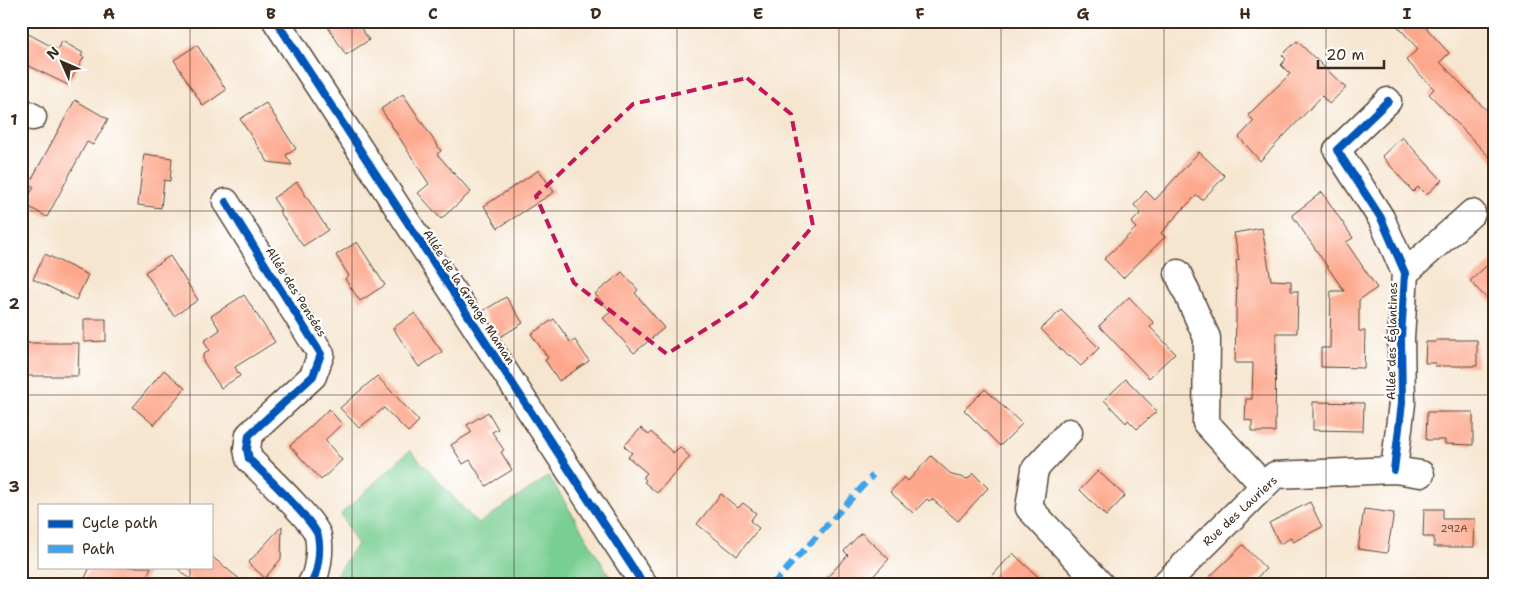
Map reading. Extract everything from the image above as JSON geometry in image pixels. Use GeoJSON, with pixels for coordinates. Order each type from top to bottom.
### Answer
{"type":"FeatureCollection","features":[{"type":"Feature","properties":{"kind":"street","name":"Allée de la Grange Maman"},"geometry":{"type":"LineString","coordinates":[[276,21],[644,585]]}},
{"type":"Feature","properties":{"kind":"street","name":"Allée des Églantines"},"geometry":{"type":"LineString","coordinates":[[1388,101],[1337,150],[1381,218],[1405,273],[1402,403],[1394,470]]}},
{"type":"Feature","properties":{"kind":"street","name":"Allée des Pensées"},"geometry":{"type":"LineString","coordinates":[[226,202],[321,354],[313,376],[249,435],[247,449],[249,459],[306,519],[318,535],[318,558],[310,585]]}},
{"type":"Feature","properties":{"kind":"street"},"geometry":{"type":"LineString","coordinates":[[1405,273],[1472,213]]}},
{"type":"Feature","properties":{"kind":"street"},"geometry":{"type":"LineString","coordinates":[[1178,272],[1207,338],[1206,423],[1264,486]]}},
{"type":"Feature","properties":{"kind":"street"},"geometry":{"type":"LineString","coordinates":[[1069,432],[1035,469],[1029,508],[1101,585]]}},
{"type":"Feature","properties":{"kind":"street","name":"Rue des Lauriers"},"geometry":{"type":"LineString","coordinates":[[1164,585],[1275,474],[1394,470],[1420,474]]}},
{"type":"Feature","properties":{"kind":"highlighted area"},"geometry":{"type":"Polygon","coordinates":[[[747,78],[791,114],[813,226],[748,302],[667,354],[574,283],[536,196],[633,104],[747,78]]]}},
{"type":"Feature","properties":{"kind":"green space"},"geometry":{"type":"Polygon","coordinates":[[[410,450],[478,524],[549,476],[615,585],[329,585],[357,544],[341,514],[410,450]]]}},
{"type":"Feature","properties":{"kind":"green space"},"geometry":{"type":"Polygon","coordinates":[[[1495,549],[1495,585],[1483,585],[1495,549]]]}},
{"type":"Feature","properties":{"kind":"building"},"geometry":{"type":"Polygon","coordinates":[[[324,21],[356,21],[369,40],[346,55],[324,21]]]}},
{"type":"Feature","properties":{"kind":"building"},"geometry":{"type":"Polygon","coordinates":[[[1393,21],[1420,21],[1449,53],[1440,62],[1495,119],[1495,163],[1429,94],[1434,89],[1406,60],[1418,49],[1393,21]]]}},
{"type":"Feature","properties":{"kind":"building"},"geometry":{"type":"Polygon","coordinates":[[[21,30],[58,50],[62,41],[83,53],[81,56],[84,57],[68,85],[21,62],[21,30]]]}},
{"type":"Feature","properties":{"kind":"building"},"geometry":{"type":"Polygon","coordinates":[[[1297,41],[1346,88],[1329,104],[1322,96],[1260,161],[1239,137],[1254,121],[1248,115],[1290,74],[1281,65],[1286,59],[1282,55],[1297,41]]]}},
{"type":"Feature","properties":{"kind":"building"},"geometry":{"type":"Polygon","coordinates":[[[197,45],[226,90],[203,106],[174,60],[197,45]]]}},
{"type":"Feature","properties":{"kind":"building"},"geometry":{"type":"Polygon","coordinates":[[[403,94],[441,151],[437,154],[471,192],[441,219],[418,193],[429,184],[381,109],[403,94]]]}},
{"type":"Feature","properties":{"kind":"building"},"geometry":{"type":"Polygon","coordinates":[[[75,100],[108,119],[93,145],[87,142],[47,217],[24,204],[34,187],[29,184],[75,100]]]}},
{"type":"Feature","properties":{"kind":"building"},"geometry":{"type":"Polygon","coordinates":[[[266,103],[296,149],[286,155],[292,165],[268,162],[240,119],[266,103]]]}},
{"type":"Feature","properties":{"kind":"building"},"geometry":{"type":"Polygon","coordinates":[[[1402,137],[1442,180],[1426,195],[1418,187],[1413,192],[1382,156],[1402,137]]]}},
{"type":"Feature","properties":{"kind":"building"},"geometry":{"type":"Polygon","coordinates":[[[1199,152],[1225,176],[1202,200],[1197,195],[1182,210],[1161,233],[1165,237],[1123,278],[1104,259],[1136,228],[1131,223],[1141,213],[1134,205],[1146,191],[1155,200],[1199,152]]]}},
{"type":"Feature","properties":{"kind":"building"},"geometry":{"type":"Polygon","coordinates":[[[144,154],[172,158],[170,181],[164,180],[161,208],[138,205],[144,154]]]}},
{"type":"Feature","properties":{"kind":"building"},"geometry":{"type":"Polygon","coordinates":[[[539,170],[554,192],[498,228],[484,206],[539,170]]]}},
{"type":"Feature","properties":{"kind":"building"},"geometry":{"type":"Polygon","coordinates":[[[297,182],[328,230],[303,246],[279,211],[281,210],[273,198],[297,182]]]}},
{"type":"Feature","properties":{"kind":"building"},"geometry":{"type":"Polygon","coordinates":[[[1322,192],[1353,238],[1346,242],[1377,288],[1359,300],[1359,331],[1365,331],[1364,368],[1321,367],[1321,348],[1330,348],[1331,291],[1344,291],[1292,215],[1322,192]]]}},
{"type":"Feature","properties":{"kind":"building"},"geometry":{"type":"Polygon","coordinates":[[[1262,228],[1271,280],[1291,281],[1291,291],[1298,291],[1297,333],[1276,333],[1275,432],[1252,432],[1252,421],[1245,420],[1246,399],[1252,399],[1253,363],[1235,363],[1236,261],[1239,260],[1234,233],[1262,228]]]}},
{"type":"Feature","properties":{"kind":"building"},"geometry":{"type":"Polygon","coordinates":[[[357,242],[385,285],[360,301],[345,279],[349,276],[336,255],[357,242]]]}},
{"type":"Feature","properties":{"kind":"building"},"geometry":{"type":"Polygon","coordinates":[[[45,254],[88,275],[76,300],[33,279],[45,254]]]}},
{"type":"Feature","properties":{"kind":"building"},"geometry":{"type":"Polygon","coordinates":[[[170,256],[198,300],[174,316],[145,272],[170,256]]]}},
{"type":"Feature","properties":{"kind":"building"},"geometry":{"type":"Polygon","coordinates":[[[1495,258],[1495,307],[1470,281],[1495,258]]]}},
{"type":"Feature","properties":{"kind":"building"},"geometry":{"type":"Polygon","coordinates":[[[622,272],[638,290],[635,293],[664,328],[634,353],[603,318],[611,312],[595,294],[622,272]]]}},
{"type":"Feature","properties":{"kind":"building"},"geometry":{"type":"Polygon","coordinates":[[[244,295],[275,342],[235,367],[240,376],[221,388],[203,361],[203,355],[209,350],[204,341],[220,330],[211,316],[244,295]]]}},
{"type":"Feature","properties":{"kind":"building"},"geometry":{"type":"Polygon","coordinates":[[[506,297],[523,323],[500,337],[483,311],[506,297]]]}},
{"type":"Feature","properties":{"kind":"building"},"geometry":{"type":"Polygon","coordinates":[[[1129,297],[1154,323],[1150,327],[1175,353],[1149,378],[1099,326],[1129,297]]]}},
{"type":"Feature","properties":{"kind":"building"},"geometry":{"type":"Polygon","coordinates":[[[1061,310],[1099,348],[1081,366],[1070,356],[1068,357],[1041,329],[1061,310]]]}},
{"type":"Feature","properties":{"kind":"building"},"geometry":{"type":"Polygon","coordinates":[[[415,313],[442,352],[419,367],[393,328],[415,313]]]}},
{"type":"Feature","properties":{"kind":"building"},"geometry":{"type":"Polygon","coordinates":[[[84,319],[106,319],[106,341],[84,342],[84,319]]]}},
{"type":"Feature","properties":{"kind":"building"},"geometry":{"type":"Polygon","coordinates":[[[554,319],[571,343],[575,340],[589,361],[559,381],[545,360],[548,358],[531,334],[554,319]]]}},
{"type":"Feature","properties":{"kind":"building"},"geometry":{"type":"Polygon","coordinates":[[[1436,340],[1477,340],[1477,366],[1435,366],[1436,363],[1425,363],[1426,342],[1436,342],[1436,340]]]}},
{"type":"Feature","properties":{"kind":"building"},"geometry":{"type":"Polygon","coordinates":[[[23,343],[79,343],[78,376],[21,376],[23,343]]]}},
{"type":"Feature","properties":{"kind":"building"},"geometry":{"type":"Polygon","coordinates":[[[164,370],[185,388],[154,425],[133,407],[164,370]]]}},
{"type":"Feature","properties":{"kind":"building"},"geometry":{"type":"Polygon","coordinates":[[[377,376],[419,421],[408,432],[384,408],[359,428],[340,408],[377,376]]]}},
{"type":"Feature","properties":{"kind":"building"},"geometry":{"type":"Polygon","coordinates":[[[1126,379],[1157,411],[1137,429],[1128,420],[1126,423],[1104,400],[1126,379]]]}},
{"type":"Feature","properties":{"kind":"building"},"geometry":{"type":"Polygon","coordinates":[[[985,389],[1022,424],[1000,446],[964,410],[985,389]]]}},
{"type":"Feature","properties":{"kind":"building"},"geometry":{"type":"Polygon","coordinates":[[[1313,402],[1364,403],[1363,431],[1313,430],[1313,402]]]}},
{"type":"Feature","properties":{"kind":"building"},"geometry":{"type":"Polygon","coordinates":[[[329,409],[342,424],[325,440],[342,460],[321,480],[290,446],[329,409]]]}},
{"type":"Feature","properties":{"kind":"building"},"geometry":{"type":"Polygon","coordinates":[[[488,412],[498,429],[492,432],[504,450],[501,452],[512,470],[486,486],[470,460],[463,464],[451,445],[472,432],[467,425],[488,412]]]}},
{"type":"Feature","properties":{"kind":"building"},"geometry":{"type":"Polygon","coordinates":[[[1427,412],[1473,412],[1473,445],[1445,444],[1445,440],[1426,440],[1427,412]]]}},
{"type":"Feature","properties":{"kind":"building"},"geometry":{"type":"Polygon","coordinates":[[[641,428],[649,435],[651,432],[673,453],[680,447],[690,457],[657,493],[644,482],[646,480],[643,477],[647,473],[628,457],[632,453],[624,446],[641,428]]]}},
{"type":"Feature","properties":{"kind":"building"},"geometry":{"type":"Polygon","coordinates":[[[931,456],[952,475],[968,479],[973,473],[988,488],[958,521],[932,499],[929,501],[927,499],[913,513],[890,492],[904,477],[908,481],[931,456]]]}},
{"type":"Feature","properties":{"kind":"building"},"geometry":{"type":"Polygon","coordinates":[[[1098,471],[1125,496],[1106,516],[1080,490],[1098,471]]]}},
{"type":"Feature","properties":{"kind":"building"},"geometry":{"type":"Polygon","coordinates":[[[721,494],[738,508],[743,503],[756,513],[750,521],[759,528],[737,556],[697,524],[721,494]]]}},
{"type":"Feature","properties":{"kind":"building"},"geometry":{"type":"Polygon","coordinates":[[[1310,502],[1322,527],[1293,542],[1291,538],[1280,544],[1269,523],[1310,502]]]}},
{"type":"Feature","properties":{"kind":"building"},"geometry":{"type":"Polygon","coordinates":[[[1364,509],[1394,513],[1387,553],[1358,549],[1364,509]]]}},
{"type":"Feature","properties":{"kind":"building"},"geometry":{"type":"Polygon","coordinates":[[[1424,509],[1443,509],[1443,519],[1475,519],[1474,547],[1434,547],[1434,537],[1423,537],[1424,509]]]}},
{"type":"Feature","properties":{"kind":"building"},"geometry":{"type":"Polygon","coordinates":[[[282,526],[281,559],[265,578],[248,563],[282,526]]]}},
{"type":"Feature","properties":{"kind":"building"},"geometry":{"type":"Polygon","coordinates":[[[861,533],[889,559],[865,585],[820,585],[848,555],[844,551],[861,533]]]}},
{"type":"Feature","properties":{"kind":"building"},"geometry":{"type":"Polygon","coordinates":[[[1243,545],[1266,569],[1249,585],[1201,585],[1243,545]]]}},
{"type":"Feature","properties":{"kind":"building"},"geometry":{"type":"Polygon","coordinates":[[[1013,553],[1021,561],[1047,585],[984,585],[1013,553]]]}},
{"type":"Feature","properties":{"kind":"building"},"geometry":{"type":"Polygon","coordinates":[[[212,557],[247,585],[197,585],[177,568],[212,568],[212,557]]]}},
{"type":"Feature","properties":{"kind":"building"},"geometry":{"type":"Polygon","coordinates":[[[90,568],[151,568],[143,585],[94,585],[84,580],[90,568]]]}},
{"type":"Feature","properties":{"kind":"marked path"},"geometry":{"type":"LineString","coordinates":[[772,585],[873,475]]}},
{"type":"Feature","properties":{"kind":"cycle path"},"geometry":{"type":"LineString","coordinates":[[276,21],[644,585]]}},
{"type":"Feature","properties":{"kind":"cycle path"},"geometry":{"type":"LineString","coordinates":[[1388,101],[1337,150],[1381,218],[1405,273],[1401,338],[1402,403],[1394,470]]}},
{"type":"Feature","properties":{"kind":"cycle path"},"geometry":{"type":"LineString","coordinates":[[226,202],[321,354],[313,376],[249,435],[247,449],[249,459],[276,485],[315,529],[318,536],[318,562],[313,581],[310,585]]}}]}
